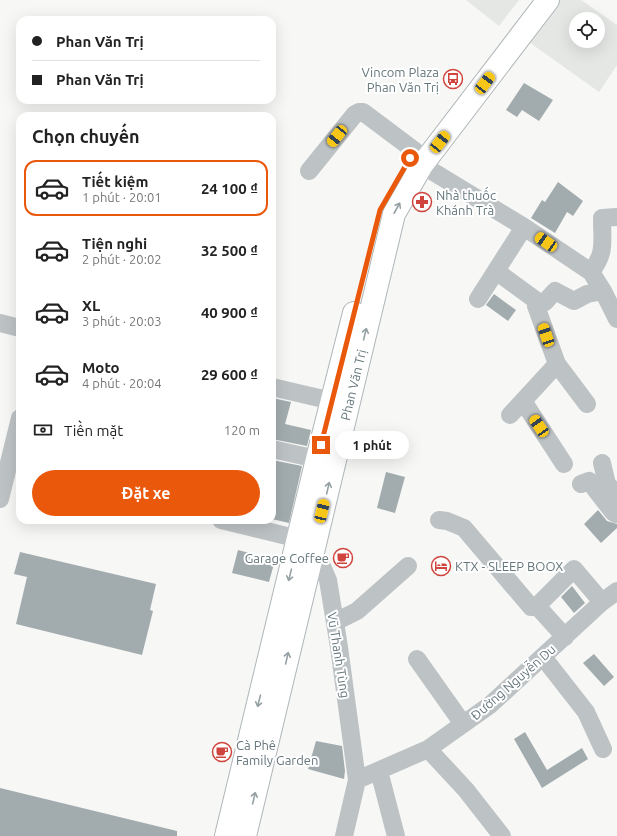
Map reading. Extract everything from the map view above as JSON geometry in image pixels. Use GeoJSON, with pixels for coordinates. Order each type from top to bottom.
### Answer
{"type":"FeatureCollection","features":[{"type":"Feature","properties":{"kind":"main road","name":"Phan Văn Trị"},"geometry":{"type":"LineString","coordinates":[[507,43],[531,0]]}},
{"type":"Feature","properties":{"kind":"main road","name":"Phan Văn Trị"},"geometry":{"type":"LineString","coordinates":[[245,836],[306,546],[349,367],[380,210],[410,158],[418,158],[507,43],[548,0]]}},
{"type":"Feature","properties":{"kind":"main road","name":"Phan Văn Trị"},"geometry":{"type":"LineString","coordinates":[[226,836],[306,546],[317,459],[332,401],[349,367]]}},
{"type":"Feature","properties":{"kind":"street"},"geometry":{"type":"LineString","coordinates":[[309,171],[355,114],[363,112],[418,158],[591,272],[603,291],[617,319]]}},
{"type":"Feature","properties":{"kind":"street"},"geometry":{"type":"LineString","coordinates":[[591,272],[598,263],[603,251],[602,218],[617,217]]}},
{"type":"Feature","properties":{"kind":"street"},"geometry":{"type":"LineString","coordinates":[[478,299],[524,227]]}},
{"type":"Feature","properties":{"kind":"street"},"geometry":{"type":"LineString","coordinates":[[496,271],[541,304]]}},
{"type":"Feature","properties":{"kind":"street"},"geometry":{"type":"LineString","coordinates":[[587,404],[557,364],[536,306],[545,302],[555,291],[574,301],[587,294],[603,291]]}},
{"type":"Feature","properties":{"kind":"street"},"geometry":{"type":"LineString","coordinates":[[0,323],[16,327]]}},
{"type":"Feature","properties":{"kind":"street"},"geometry":{"type":"LineString","coordinates":[[510,414],[557,364]]}},
{"type":"Feature","properties":{"kind":"street"},"geometry":{"type":"LineString","coordinates":[[276,388],[332,401]]}},
{"type":"Feature","properties":{"kind":"street"},"geometry":{"type":"LineString","coordinates":[[522,401],[564,464]]}},
{"type":"Feature","properties":{"kind":"street"},"geometry":{"type":"LineString","coordinates":[[0,499],[16,434]]}},
{"type":"Feature","properties":{"kind":"street"},"geometry":{"type":"LineString","coordinates":[[276,450],[317,459]]}},
{"type":"Feature","properties":{"kind":"street"},"geometry":{"type":"LineString","coordinates":[[602,464],[607,484],[617,495]]}},
{"type":"Feature","properties":{"kind":"street"},"geometry":{"type":"LineString","coordinates":[[581,484],[589,481],[613,512],[617,514]]}},
{"type":"Feature","properties":{"kind":"street"},"geometry":{"type":"LineString","coordinates":[[439,520],[447,521],[464,528],[530,608],[537,606],[574,569],[602,602]]}},
{"type":"Feature","properties":{"kind":"street"},"geometry":{"type":"LineString","coordinates":[[234,524],[306,546]]}},
{"type":"Feature","properties":{"kind":"street","name":"Vũ Thanh Tùng"},"geometry":{"type":"LineString","coordinates":[[306,546],[321,564],[328,580],[357,780]]}},
{"type":"Feature","properties":{"kind":"street"},"geometry":{"type":"LineString","coordinates":[[335,622],[357,611],[408,566]]}},
{"type":"Feature","properties":{"kind":"street","name":"Đường Nguyễn Du"},"geometry":{"type":"LineString","coordinates":[[357,780],[428,749],[490,705],[602,602],[617,592]]}},
{"type":"Feature","properties":{"kind":"street"},"geometry":{"type":"LineString","coordinates":[[537,606],[565,637]]}},
{"type":"Feature","properties":{"kind":"street"},"geometry":{"type":"LineString","coordinates":[[543,657],[586,712],[602,749]]}},
{"type":"Feature","properties":{"kind":"street"},"geometry":{"type":"LineString","coordinates":[[417,659],[463,724]]}},
{"type":"Feature","properties":{"kind":"street"},"geometry":{"type":"LineString","coordinates":[[428,749],[466,790],[502,836]]}},
{"type":"Feature","properties":{"kind":"street"},"geometry":{"type":"LineString","coordinates":[[379,771],[396,836]]}},
{"type":"Feature","properties":{"kind":"street"},"geometry":{"type":"LineString","coordinates":[[344,836],[357,780]]}},
{"type":"Feature","properties":{"kind":"shaded area"},"geometry":{"type":"Polygon","coordinates":[[[466,0],[519,0],[499,26],[466,0]]]}},
{"type":"Feature","properties":{"kind":"shaded area"},"geometry":{"type":"Polygon","coordinates":[[[558,0],[581,0],[598,12],[569,12],[569,48],[605,48],[605,17],[617,25],[617,65],[599,92],[529,42],[558,0]]]}},
{"type":"Feature","properties":{"kind":"building"},"geometry":{"type":"Polygon","coordinates":[[[524,83],[553,100],[539,121],[522,110],[517,117],[506,110],[524,83]]]}},
{"type":"Feature","properties":{"kind":"building"},"geometry":{"type":"Polygon","coordinates":[[[558,182],[583,201],[573,216],[567,212],[555,233],[531,218],[542,200],[545,202],[558,182]]]}},
{"type":"Feature","properties":{"kind":"building"},"geometry":{"type":"Polygon","coordinates":[[[494,294],[516,310],[508,321],[486,305],[494,294]]]}},
{"type":"Feature","properties":{"kind":"building"},"geometry":{"type":"Polygon","coordinates":[[[276,399],[291,402],[285,424],[311,430],[307,446],[276,440],[276,399]]]}},
{"type":"Feature","properties":{"kind":"building"},"geometry":{"type":"Polygon","coordinates":[[[276,461],[302,466],[289,523],[276,520],[276,461]]]}},
{"type":"Feature","properties":{"kind":"building"},"geometry":{"type":"Polygon","coordinates":[[[386,472],[405,477],[395,513],[377,508],[386,472]]]}},
{"type":"Feature","properties":{"kind":"building"},"geometry":{"type":"Polygon","coordinates":[[[598,510],[607,521],[617,524],[617,528],[601,543],[584,524],[598,510]]]}},
{"type":"Feature","properties":{"kind":"building"},"geometry":{"type":"Polygon","coordinates":[[[238,550],[275,560],[269,582],[232,573],[238,550]]]}},
{"type":"Feature","properties":{"kind":"building"},"geometry":{"type":"Polygon","coordinates":[[[20,552],[156,584],[150,610],[153,611],[142,655],[16,624],[27,577],[14,574],[20,552]]]}},
{"type":"Feature","properties":{"kind":"building"},"geometry":{"type":"Polygon","coordinates":[[[572,586],[585,603],[574,613],[561,597],[572,586]]]}},
{"type":"Feature","properties":{"kind":"building"},"geometry":{"type":"Polygon","coordinates":[[[594,654],[614,677],[604,686],[583,663],[594,654]]]}},
{"type":"Feature","properties":{"kind":"building"},"geometry":{"type":"Polygon","coordinates":[[[525,732],[547,770],[582,748],[588,759],[542,788],[514,739],[525,732]]]}},
{"type":"Feature","properties":{"kind":"building"},"geometry":{"type":"Polygon","coordinates":[[[316,741],[342,746],[345,771],[344,779],[308,769],[316,741]]]}},
{"type":"Feature","properties":{"kind":"building"},"geometry":{"type":"Polygon","coordinates":[[[0,788],[177,831],[177,836],[0,836],[0,788]]]}},
{"type":"Feature","properties":{"kind":"place","name":"Vincom Plaza Phan Văn Trị"},"geometry":{"type":"Point","coordinates":[453,79]}},
{"type":"Feature","properties":{"kind":"place","name":"Nhà thuốc Khánh Trà"},"geometry":{"type":"Point","coordinates":[422,202]}},
{"type":"Feature","properties":{"kind":"place","name":"Garage Coffee"},"geometry":{"type":"Point","coordinates":[343,558]}},
{"type":"Feature","properties":{"kind":"place","name":"KTX - SLEEP BOOX"},"geometry":{"type":"Point","coordinates":[441,566]}},
{"type":"Feature","properties":{"kind":"place","name":"Cà Phê Family Garden"},"geometry":{"type":"Point","coordinates":[222,752]}},
{"type":"Feature","properties":{"kind":"route"},"geometry":{"type":"LineString","coordinates":[[321,445],[380,210],[410,158]]}}]}
